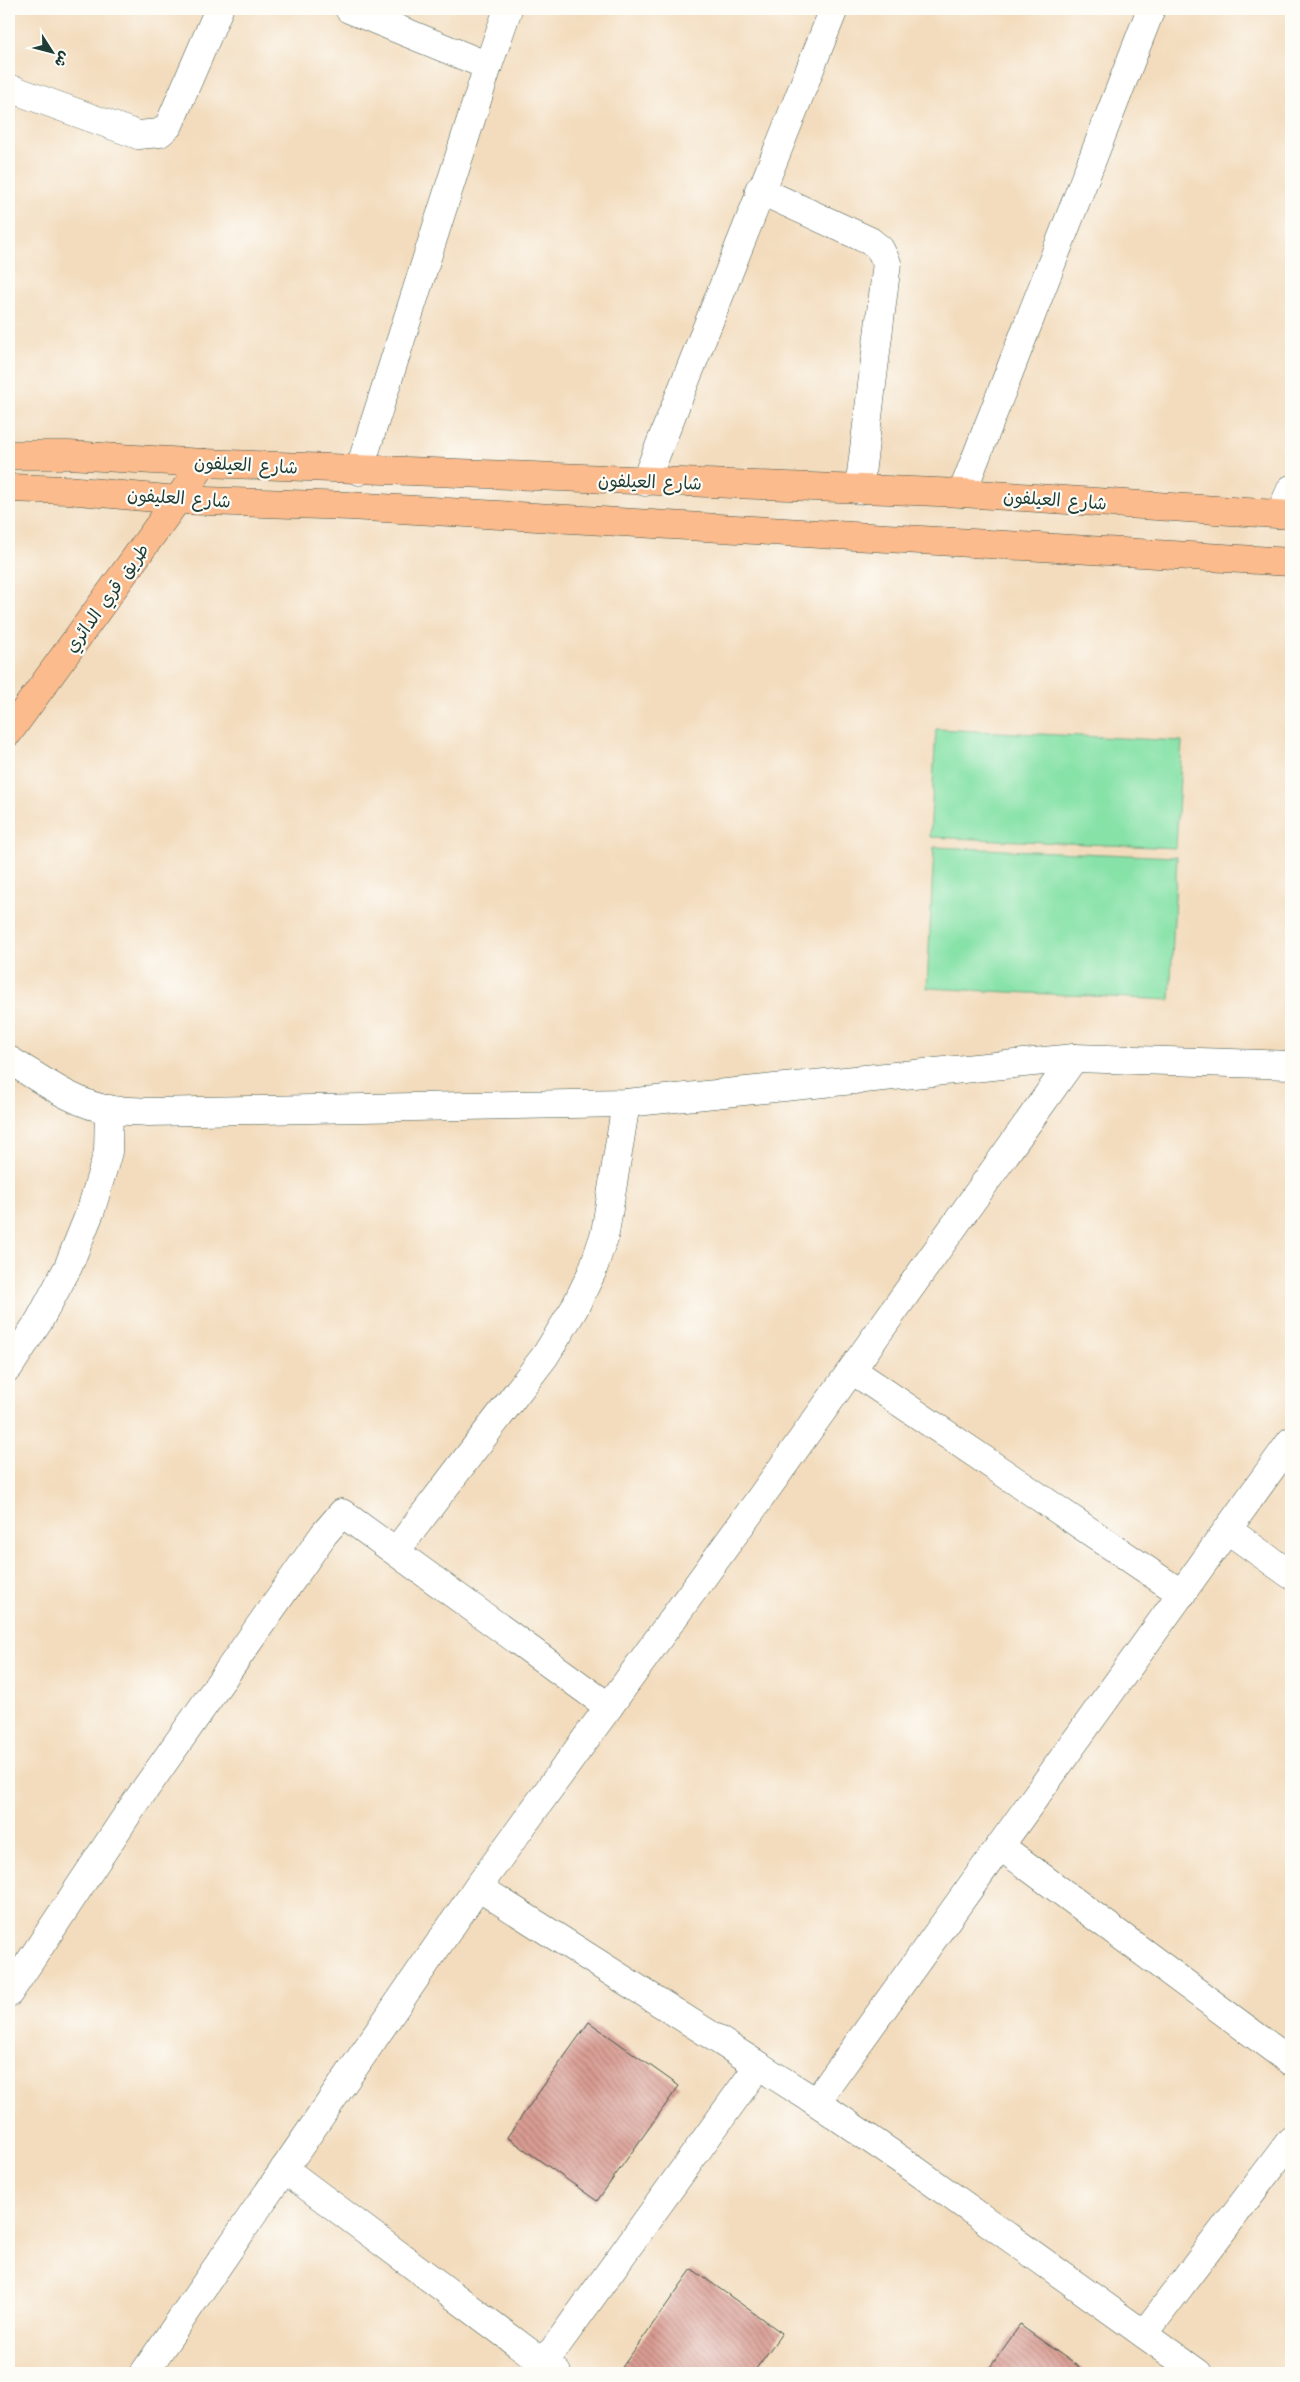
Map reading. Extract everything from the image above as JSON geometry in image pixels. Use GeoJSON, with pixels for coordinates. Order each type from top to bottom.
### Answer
{"type":"FeatureCollection","features":[{"type":"Feature","properties":{"kind":"main road","name":"شارع العيلفون"},"geometry":{"type":"LineString","coordinates":[[9,455],[68,456],[359,471],[436,472],[645,482],[962,493],[1286,515]]}},
{"type":"Feature","properties":{"kind":"main road","name":"طريق قري الدائري"},"geometry":{"type":"LineString","coordinates":[[9,732],[204,463]]}},
{"type":"Feature","properties":{"kind":"main road","name":"شارع العليفون"},"geometry":{"type":"LineString","coordinates":[[9,488],[67,490],[178,500],[350,506],[1291,562]]}},
{"type":"Feature","properties":{"kind":"street"},"geometry":{"type":"LineString","coordinates":[[9,88],[138,135],[160,133],[169,125],[219,9]]}},
{"type":"Feature","properties":{"kind":"street"},"geometry":{"type":"LineString","coordinates":[[349,9],[488,66]]}},
{"type":"Feature","properties":{"kind":"street"},"geometry":{"type":"LineString","coordinates":[[359,471],[488,66],[508,9]]}},
{"type":"Feature","properties":{"kind":"street"},"geometry":{"type":"LineString","coordinates":[[645,482],[759,190],[834,9]]}},
{"type":"Feature","properties":{"kind":"street"},"geometry":{"type":"LineString","coordinates":[[962,493],[1151,9]]}},
{"type":"Feature","properties":{"kind":"street"},"geometry":{"type":"LineString","coordinates":[[759,190],[870,241],[880,249],[887,263],[859,490]]}},
{"type":"Feature","properties":{"kind":"street"},"geometry":{"type":"LineString","coordinates":[[1286,515],[1291,489]]}},
{"type":"Feature","properties":{"kind":"street"},"geometry":{"type":"LineString","coordinates":[[9,1060],[67,1094],[109,1110],[150,1112],[626,1104],[1074,1058],[1291,1065]]}},
{"type":"Feature","properties":{"kind":"street"},"geometry":{"type":"LineString","coordinates":[[144,2373],[478,1887],[852,1370],[1074,1058]]}},
{"type":"Feature","properties":{"kind":"street"},"geometry":{"type":"LineString","coordinates":[[396,1551],[545,1356],[574,1309],[592,1272],[605,1233],[626,1104]]}},
{"type":"Feature","properties":{"kind":"street"},"geometry":{"type":"LineString","coordinates":[[9,1367],[39,1321],[68,1267],[90,1210],[108,1152],[109,1110]]}},
{"type":"Feature","properties":{"kind":"street"},"geometry":{"type":"LineString","coordinates":[[852,1370],[1182,1594]]}},
{"type":"Feature","properties":{"kind":"street"},"geometry":{"type":"LineString","coordinates":[[816,2102],[1291,1441]]}},
{"type":"Feature","properties":{"kind":"street"},"geometry":{"type":"LineString","coordinates":[[9,1993],[132,1807],[318,1542],[342,1513],[609,1707]]}},
{"type":"Feature","properties":{"kind":"street"},"geometry":{"type":"LineString","coordinates":[[1228,1530],[1291,1575]]}},
{"type":"Feature","properties":{"kind":"street"},"geometry":{"type":"LineString","coordinates":[[1000,1846],[1291,2062]]}},
{"type":"Feature","properties":{"kind":"street"},"geometry":{"type":"LineString","coordinates":[[478,1887],[816,2102],[922,2174],[1198,2373]]}},
{"type":"Feature","properties":{"kind":"street"},"geometry":{"type":"LineString","coordinates":[[284,2169],[550,2368],[759,2066]]}},
{"type":"Feature","properties":{"kind":"street"},"geometry":{"type":"LineString","coordinates":[[1144,2334],[1291,2140]]}},
{"type":"Feature","properties":{"kind":"green space"},"geometry":{"type":"Polygon","coordinates":[[[936,729],[1182,741],[1176,848],[930,837],[936,729]]]}},
{"type":"Feature","properties":{"kind":"green space"},"geometry":{"type":"Polygon","coordinates":[[[934,847],[1177,857],[1170,1000],[927,988],[934,847]]]}},
{"type":"Feature","properties":{"kind":"building"},"geometry":{"type":"Polygon","coordinates":[[[589,2022],[679,2086],[597,2201],[507,2137],[589,2022]]]}},
{"type":"Feature","properties":{"kind":"building"},"geometry":{"type":"Polygon","coordinates":[[[692,2269],[782,2333],[753,2373],[618,2373],[692,2269]]]}},
{"type":"Feature","properties":{"kind":"building"},"geometry":{"type":"Polygon","coordinates":[[[1020,2325],[1087,2373],[986,2373],[1020,2325]]]}}]}
